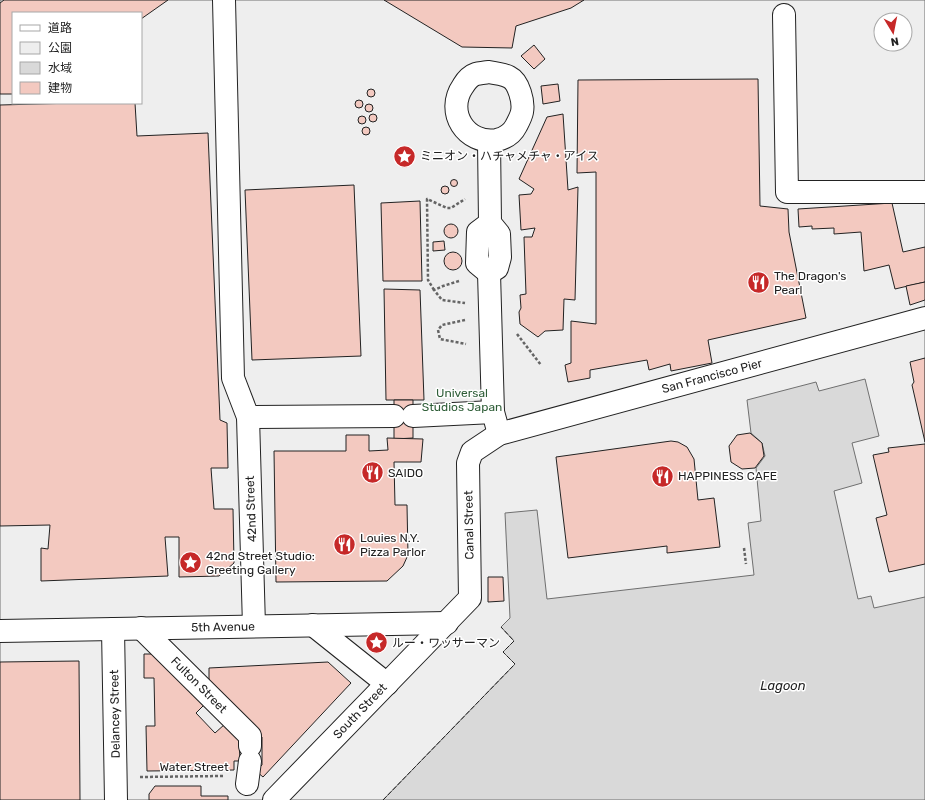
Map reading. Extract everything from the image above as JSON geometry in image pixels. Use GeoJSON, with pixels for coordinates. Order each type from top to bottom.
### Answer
{"type":"FeatureCollection","features":[{"type":"Feature","properties":{"kind":"street","name":"42nd Street"},"geometry":{"type":"LineString","coordinates":[[224,0],[233,378],[248,417],[254,626]]}},
{"type":"Feature","properties":{"kind":"street"},"geometry":{"type":"LineString","coordinates":[[784,15],[786,192],[925,192]]}},
{"type":"Feature","properties":{"kind":"street"},"geometry":{"type":"LineString","coordinates":[[489,141],[490,223],[499,234],[500,257],[497,268],[483,268],[490,313],[493,412],[499,434]]}},
{"type":"Feature","properties":{"kind":"street","name":"San Francisco Pier"},"geometry":{"type":"LineString","coordinates":[[499,434],[925,318]]}},
{"type":"Feature","properties":{"kind":"street"},"geometry":{"type":"LineString","coordinates":[[248,417],[398,416],[493,412]]}},
{"type":"Feature","properties":{"kind":"street","name":"Canal Street"},"geometry":{"type":"LineString","coordinates":[[447,623],[470,598],[468,463],[472,452],[499,434]]}},
{"type":"Feature","properties":{"kind":"street","name":"5th Avenue"},"geometry":{"type":"LineString","coordinates":[[0,631],[447,623]]}},
{"type":"Feature","properties":{"kind":"street","name":"South Street"},"geometry":{"type":"LineString","coordinates":[[274,800],[447,623]]}},
{"type":"Feature","properties":{"kind":"street"},"geometry":{"type":"LineString","coordinates":[[313,625],[387,684]]}},
{"type":"Feature","properties":{"kind":"street","name":"Delancey Street"},"geometry":{"type":"LineString","coordinates":[[113,628],[116,800]]}},
{"type":"Feature","properties":{"kind":"street","name":"Fulton Street"},"geometry":{"type":"LineString","coordinates":[[141,628],[250,736],[247,784]]}},
{"type":"Feature","properties":{"kind":"path"},"geometry":{"type":"LineString","coordinates":[[465,198],[451,208],[447,208],[427,199],[428,280],[442,300],[480,304],[490,313],[478,318],[442,325],[438,330],[440,339],[465,343],[478,352],[483,362],[491,367]]}},
{"type":"Feature","properties":{"kind":"path"},"geometry":{"type":"LineString","coordinates":[[434,290],[466,279],[483,268]]}},
{"type":"Feature","properties":{"kind":"path"},"geometry":{"type":"LineString","coordinates":[[744,548],[746,564]]}},
{"type":"Feature","properties":{"kind":"path","name":"Water Street"},"geometry":{"type":"LineString","coordinates":[[116,777],[235,776],[247,784]]}},
{"type":"Feature","properties":{"kind":"green space","name":"Universal Studios Japan"},"geometry":{"type":"Polygon","coordinates":[[[0,0],[925,0],[925,800],[0,800],[0,0]]]}},
{"type":"Feature","properties":{"kind":"water","name":"Lagoon"},"geometry":{"type":"Polygon","coordinates":[[[865,379],[879,436],[852,443],[862,483],[834,491],[858,599],[871,596],[874,608],[925,597],[925,800],[383,800],[515,664],[503,652],[514,641],[501,627],[510,618],[505,513],[537,510],[547,599],[754,575],[748,523],[761,521],[756,468],[765,456],[762,443],[751,433],[747,400],[816,382],[819,391],[865,379]]]}},
{"type":"Feature","properties":{"kind":"building"},"geometry":{"type":"Polygon","coordinates":[[[4,0],[168,0],[142,18],[142,12],[12,12],[12,94],[0,94],[0,3],[4,0]]]}},
{"type":"Feature","properties":{"kind":"building"},"geometry":{"type":"Polygon","coordinates":[[[384,0],[584,0],[571,8],[516,26],[512,48],[462,47],[384,0]]]}},
{"type":"Feature","properties":{"kind":"building"},"geometry":{"type":"Polygon","coordinates":[[[534,45],[545,59],[534,69],[521,56],[534,45]]]}},
{"type":"Feature","properties":{"kind":"building"},"geometry":{"type":"Polygon","coordinates":[[[758,79],[760,206],[788,209],[789,232],[806,318],[708,340],[712,363],[671,371],[670,364],[649,370],[647,360],[590,370],[590,378],[568,382],[565,365],[571,363],[571,321],[596,324],[596,172],[577,173],[578,80],[758,79]]]}},
{"type":"Feature","properties":{"kind":"building"},"geometry":{"type":"Polygon","coordinates":[[[558,84],[560,101],[543,104],[541,86],[558,84]]]}},
{"type":"Feature","properties":{"kind":"building"},"geometry":{"type":"Polygon","coordinates":[[[371,89],[374,90],[374,96],[371,97],[368,96],[367,93],[368,90],[371,89]]]}},
{"type":"Feature","properties":{"kind":"building"},"geometry":{"type":"Polygon","coordinates":[[[359,100],[362,101],[362,107],[359,108],[356,107],[355,104],[356,101],[359,100]]]}},
{"type":"Feature","properties":{"kind":"building"},"geometry":{"type":"Polygon","coordinates":[[[135,104],[137,136],[208,133],[220,420],[227,423],[228,468],[211,468],[214,509],[233,509],[234,563],[219,576],[179,577],[179,537],[165,537],[168,576],[41,581],[41,548],[48,549],[50,525],[0,526],[0,105],[135,104]]]}},
{"type":"Feature","properties":{"kind":"building"},"geometry":{"type":"Polygon","coordinates":[[[369,104],[372,105],[372,111],[369,112],[366,111],[365,108],[366,105],[369,104]]]}},
{"type":"Feature","properties":{"kind":"building"},"geometry":{"type":"Polygon","coordinates":[[[373,114],[376,115],[376,121],[373,122],[370,121],[369,118],[370,115],[373,114]]]}},
{"type":"Feature","properties":{"kind":"building"},"geometry":{"type":"Polygon","coordinates":[[[563,114],[568,190],[578,187],[575,300],[564,299],[563,330],[545,331],[538,337],[520,324],[520,295],[526,294],[524,237],[532,237],[535,228],[521,230],[519,195],[531,194],[534,189],[519,179],[547,117],[563,114]]]}},
{"type":"Feature","properties":{"kind":"building"},"geometry":{"type":"Polygon","coordinates":[[[362,116],[365,117],[365,123],[362,124],[359,123],[358,120],[359,117],[362,116]]]}},
{"type":"Feature","properties":{"kind":"building"},"geometry":{"type":"Polygon","coordinates":[[[366,127],[369,128],[369,134],[366,135],[363,134],[362,131],[363,128],[366,127]]]}},
{"type":"Feature","properties":{"kind":"building"},"geometry":{"type":"Polygon","coordinates":[[[454,179],[457,180],[457,186],[454,187],[451,186],[450,183],[451,180],[454,179]]]}},
{"type":"Feature","properties":{"kind":"building"},"geometry":{"type":"Polygon","coordinates":[[[354,185],[361,356],[252,360],[245,190],[354,185]]]}},
{"type":"Feature","properties":{"kind":"building"},"geometry":{"type":"Polygon","coordinates":[[[445,186],[448,187],[448,193],[445,194],[442,193],[441,190],[442,187],[445,186]]]}},
{"type":"Feature","properties":{"kind":"building"},"geometry":{"type":"Polygon","coordinates":[[[420,201],[422,281],[383,281],[381,203],[420,201]]]}},
{"type":"Feature","properties":{"kind":"building"},"geometry":{"type":"Polygon","coordinates":[[[892,203],[903,252],[925,247],[925,282],[895,289],[889,265],[864,271],[861,232],[834,234],[834,228],[812,229],[812,226],[799,227],[798,209],[892,203]]]}},
{"type":"Feature","properties":{"kind":"building"},"geometry":{"type":"Polygon","coordinates":[[[448,224],[454,224],[458,228],[458,234],[454,238],[448,238],[444,234],[444,228],[448,224]]]}},
{"type":"Feature","properties":{"kind":"building"},"geometry":{"type":"Polygon","coordinates":[[[444,241],[445,250],[433,251],[433,242],[444,241]]]}},
{"type":"Feature","properties":{"kind":"building"},"geometry":{"type":"Polygon","coordinates":[[[453,252],[457,253],[461,257],[461,265],[457,269],[453,270],[449,269],[445,265],[444,261],[445,257],[449,253],[453,252]]]}},
{"type":"Feature","properties":{"kind":"building"},"geometry":{"type":"Polygon","coordinates":[[[925,282],[925,300],[910,305],[906,286],[925,282]]]}},
{"type":"Feature","properties":{"kind":"building"},"geometry":{"type":"Polygon","coordinates":[[[384,289],[420,290],[424,400],[386,400],[384,289]]]}},
{"type":"Feature","properties":{"kind":"building"},"geometry":{"type":"Polygon","coordinates":[[[925,358],[925,442],[912,385],[914,382],[910,362],[925,358]]]}},
{"type":"Feature","properties":{"kind":"building"},"geometry":{"type":"Polygon","coordinates":[[[394,400],[413,400],[413,438],[394,439],[394,400]]]}},
{"type":"Feature","properties":{"kind":"building"},"geometry":{"type":"Polygon","coordinates":[[[750,433],[762,443],[764,456],[755,468],[742,469],[731,462],[729,446],[737,435],[750,433]]]}},
{"type":"Feature","properties":{"kind":"building"},"geometry":{"type":"Polygon","coordinates":[[[346,435],[369,435],[369,451],[388,450],[387,438],[423,439],[421,462],[394,462],[395,505],[407,505],[408,555],[403,566],[387,581],[276,582],[274,451],[346,451],[346,435]]]}},
{"type":"Feature","properties":{"kind":"building"},"geometry":{"type":"Polygon","coordinates":[[[671,441],[678,442],[687,447],[694,459],[698,500],[714,498],[720,547],[667,553],[667,546],[568,558],[556,457],[671,441]]]}},
{"type":"Feature","properties":{"kind":"building"},"geometry":{"type":"Polygon","coordinates":[[[925,444],[925,564],[889,572],[876,518],[887,515],[873,455],[889,452],[888,448],[925,444]]]}},
{"type":"Feature","properties":{"kind":"building"},"geometry":{"type":"Polygon","coordinates":[[[488,577],[503,577],[504,601],[488,602],[488,577]]]}},
{"type":"Feature","properties":{"kind":"building"},"geometry":{"type":"Polygon","coordinates":[[[144,654],[156,654],[205,704],[196,713],[215,733],[225,724],[239,739],[240,761],[234,761],[234,770],[147,771],[146,726],[155,726],[154,678],[144,678],[144,654]]]}},
{"type":"Feature","properties":{"kind":"building"},"geometry":{"type":"Polygon","coordinates":[[[79,661],[80,800],[0,800],[0,662],[79,661]]]}},
{"type":"Feature","properties":{"kind":"building"},"geometry":{"type":"Polygon","coordinates":[[[328,662],[351,683],[263,777],[256,771],[262,765],[262,737],[209,684],[209,668],[328,662]]]}},
{"type":"Feature","properties":{"kind":"building"},"geometry":{"type":"Polygon","coordinates":[[[155,786],[201,786],[201,796],[228,796],[228,800],[149,800],[149,794],[155,786]]]}},
{"type":"Feature","properties":{"kind":"fence"},"geometry":{"type":"LineString","coordinates":[[383,800],[515,664],[503,652],[514,641],[501,627]]}},
{"type":"Feature","properties":{"kind":"place","name":"ミニオン・ハチャメチャ・アイス"},"geometry":{"type":"Point","coordinates":[404,156]}},
{"type":"Feature","properties":{"kind":"place","name":"The Dragon's Pearl"},"geometry":{"type":"Point","coordinates":[758,283]}},
{"type":"Feature","properties":{"kind":"place","name":"SAIDO"},"geometry":{"type":"Point","coordinates":[373,473]}},
{"type":"Feature","properties":{"kind":"place","name":"HAPPINESS CAFE"},"geometry":{"type":"Point","coordinates":[662,476]}},
{"type":"Feature","properties":{"kind":"place","name":"Louies N.Y. Pizza Parlor"},"geometry":{"type":"Point","coordinates":[345,545]}},
{"type":"Feature","properties":{"kind":"place","name":"42nd Street Studio: Greeting Gallery"},"geometry":{"type":"Point","coordinates":[190,563]}},
{"type":"Feature","properties":{"kind":"place","name":"ルー・ワッサーマン"},"geometry":{"type":"Point","coordinates":[376,643]}}]}
